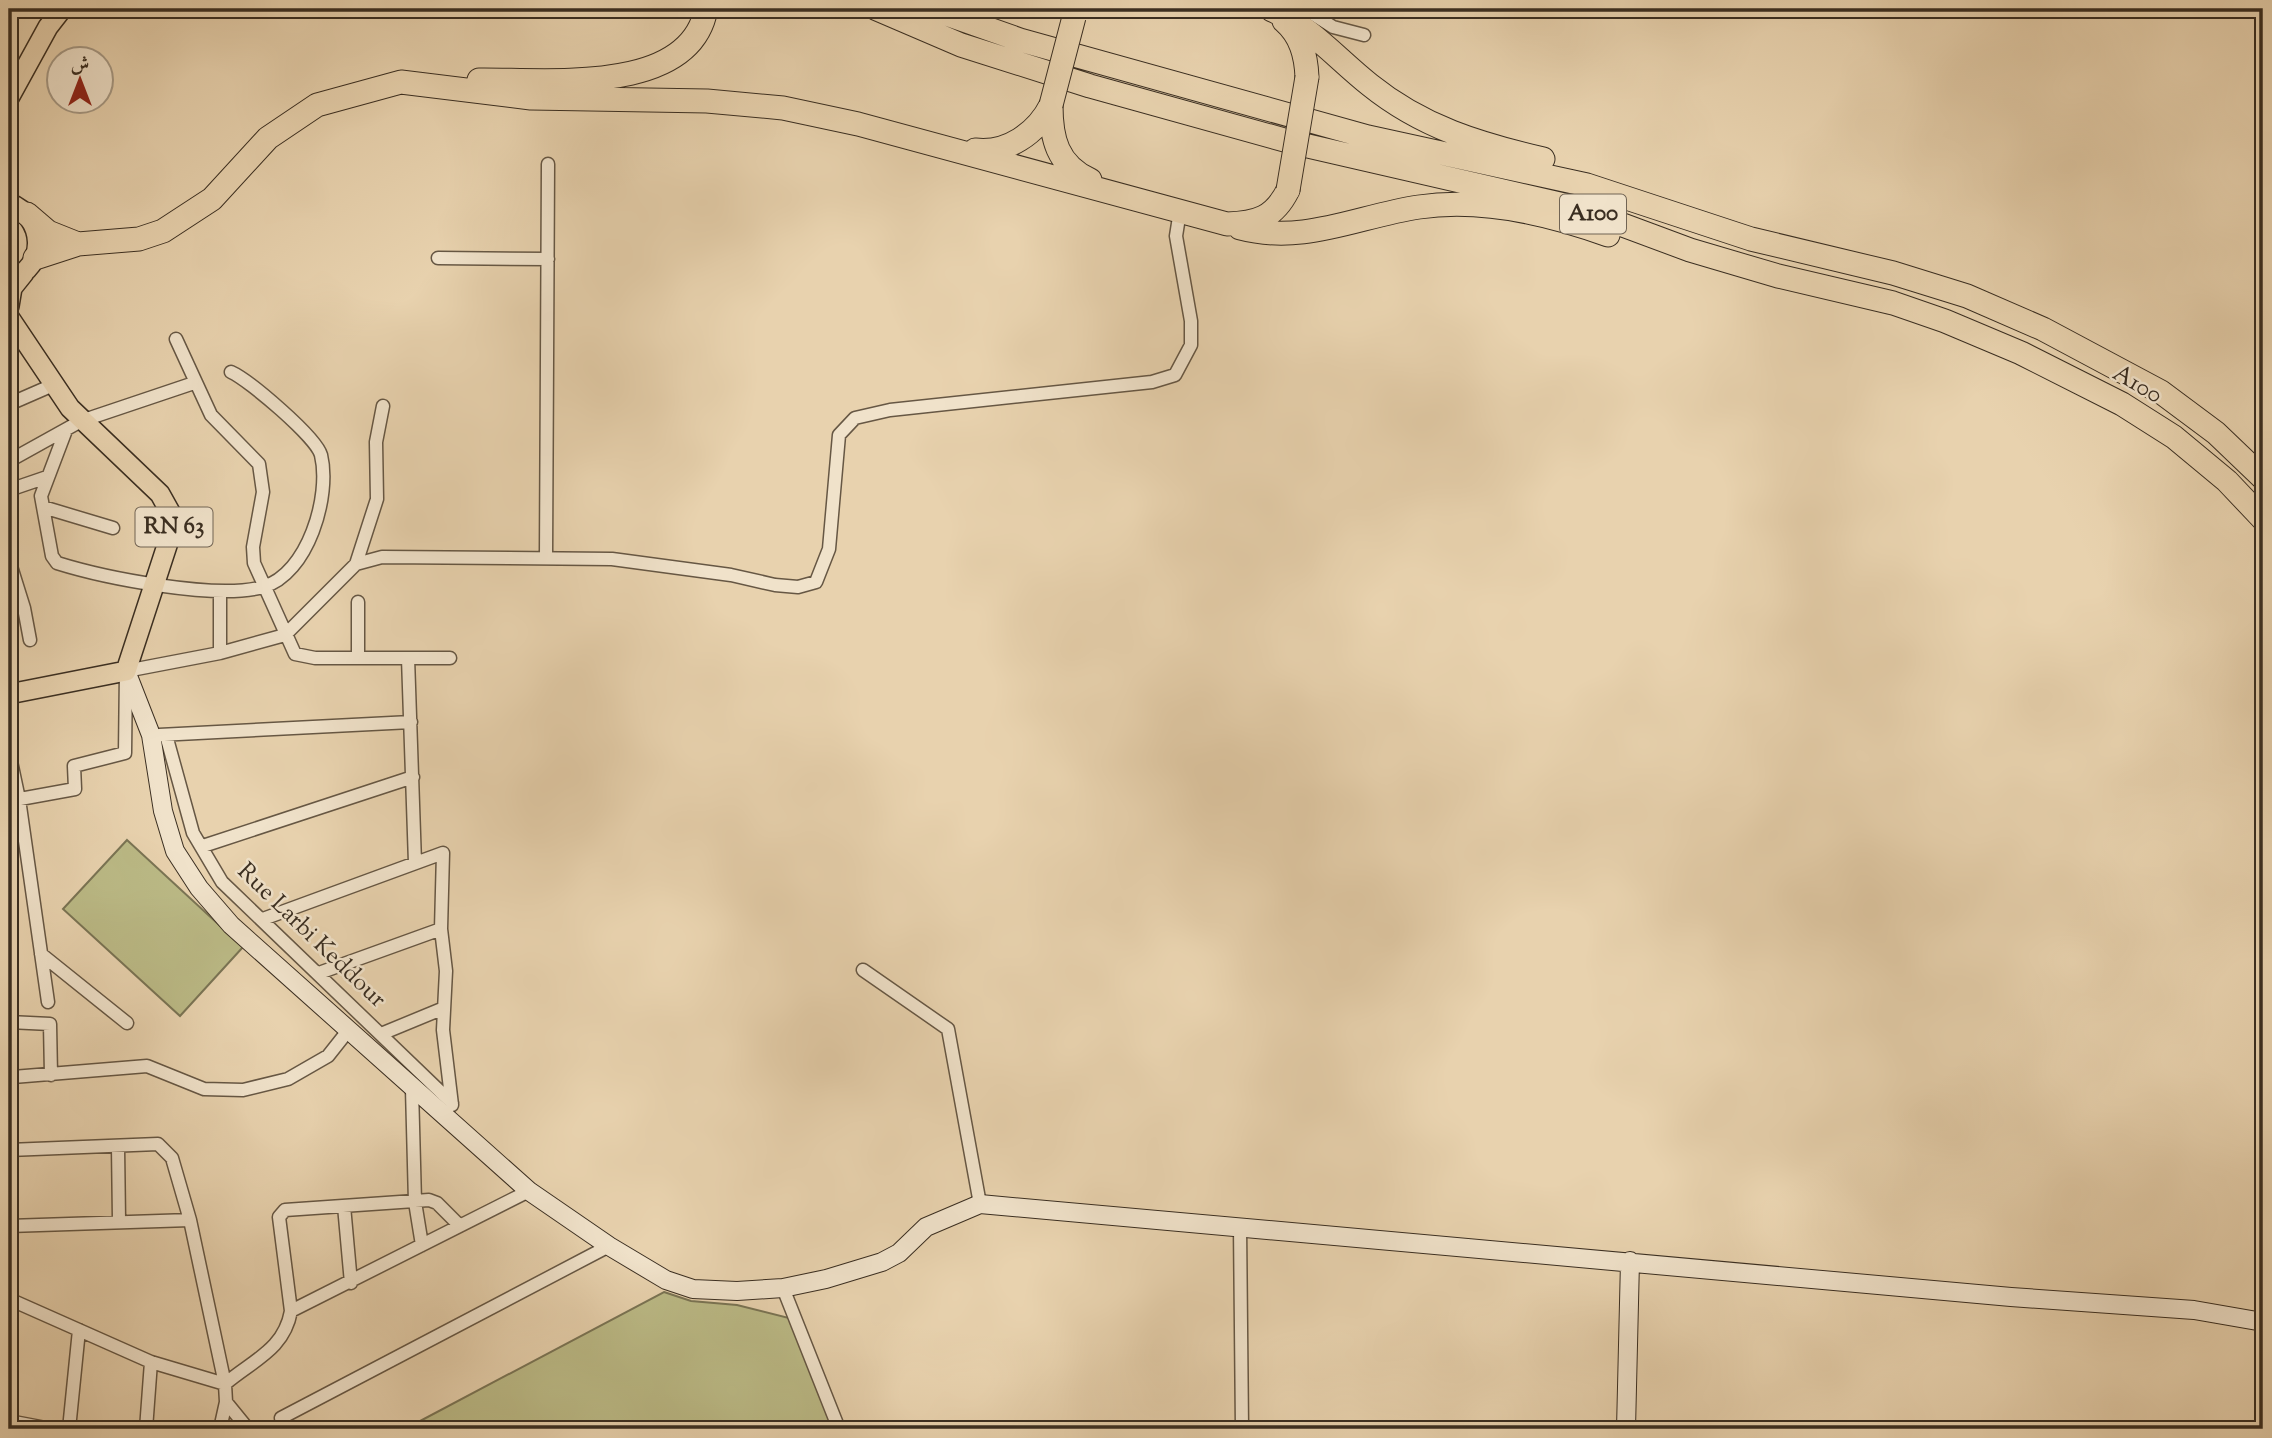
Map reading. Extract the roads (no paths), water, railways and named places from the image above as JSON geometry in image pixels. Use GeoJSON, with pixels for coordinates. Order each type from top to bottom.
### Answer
{"type":"FeatureCollection","features":[{"type":"Feature","properties":{"kind":"highway"},"geometry":{"type":"LineString","coordinates":[[23,270],[78,244],[139,240],[163,231],[212,199],[268,138],[317,105],[401,82],[558,79],[638,73],[680,55],[695,38],[706,9]]}},
{"type":"Feature","properties":{"kind":"highway","name":"A100"},"geometry":{"type":"LineString","coordinates":[[877,9],[961,45],[1065,78],[1295,143],[1577,208],[1690,250],[1778,276],[1893,303],[2021,353],[2122,404],[2174,437],[2227,481],[2263,519]]}},
{"type":"Feature","properties":{"kind":"highway","name":"A100"},"geometry":{"type":"LineString","coordinates":[[932,9],[1020,40],[1368,136],[1587,185],[1707,226],[1943,288],[2043,329],[2161,392],[2216,433],[2263,478]]}},
{"type":"Feature","properties":{"kind":"highway"},"geometry":{"type":"LineString","coordinates":[[1227,224],[1254,223],[1269,216],[1279,207],[1288,190],[1307,77],[1306,60],[1301,43],[1292,28],[1271,9]]}},
{"type":"Feature","properties":{"kind":"highway"},"geometry":{"type":"LineString","coordinates":[[1271,9],[1296,20],[1372,87],[1421,120],[1484,145],[1595,173],[1707,226]]}},
{"type":"Feature","properties":{"kind":"highway"},"geometry":{"type":"LineString","coordinates":[[916,141],[986,152],[1009,146],[1042,123],[1051,105],[1077,13]]}},
{"type":"Feature","properties":{"kind":"highway"},"geometry":{"type":"LineString","coordinates":[[401,82],[531,99],[707,101],[783,108],[838,118],[1255,232],[1289,234],[1323,231],[1417,207],[1466,204],[1592,229],[1676,258],[1712,267],[1778,276]]}},
{"type":"Feature","properties":{"kind":"highway"},"geometry":{"type":"LineString","coordinates":[[1051,105],[1051,131],[1058,152],[1067,164],[1078,174],[1123,194]]}},
{"type":"Feature","properties":{"kind":"highway"},"geometry":{"type":"LineString","coordinates":[[18,208],[48,232],[78,244]]}},
{"type":"Feature","properties":{"kind":"main road"},"geometry":{"type":"LineString","coordinates":[[9,97],[48,27],[62,9]]}},
{"type":"Feature","properties":{"kind":"main road"},"geometry":{"type":"LineString","coordinates":[[9,306],[12,288],[38,235],[18,208]]}},
{"type":"Feature","properties":{"kind":"main road","name":"RN 63"},"geometry":{"type":"LineString","coordinates":[[9,317],[53,385],[74,425],[160,494],[171,509],[175,521],[126,671]]}},
{"type":"Feature","properties":{"kind":"main road"},"geometry":{"type":"LineString","coordinates":[[9,695],[126,671],[158,735],[163,811],[175,851],[231,925],[347,1032],[529,1191],[609,1246],[666,1280],[693,1289],[783,1288],[882,1262],[899,1253],[926,1227],[980,1204],[2011,1297],[2194,1310],[2263,1322]]}},
{"type":"Feature","properties":{"kind":"main road"},"geometry":{"type":"LineString","coordinates":[[1626,1429],[1630,1261]]}},
{"type":"Feature","properties":{"kind":"street"},"geometry":{"type":"LineString","coordinates":[[1304,9],[1333,27],[1364,35]]}},
{"type":"Feature","properties":{"kind":"street"},"geometry":{"type":"LineString","coordinates":[[546,557],[548,164]]}},
{"type":"Feature","properties":{"kind":"street"},"geometry":{"type":"LineString","coordinates":[[356,564],[404,555],[546,557],[675,566],[786,586],[798,587],[816,582],[829,549],[839,435],[855,418],[890,410],[1152,382],[1175,375],[1191,345],[1191,321],[1175,236],[1180,211]]}},
{"type":"Feature","properties":{"kind":"street"},"geometry":{"type":"LineString","coordinates":[[438,258],[548,259]]}},
{"type":"Feature","properties":{"kind":"street"},"geometry":{"type":"LineString","coordinates":[[176,340],[211,415],[259,464],[263,492],[253,547],[254,563],[295,654],[303,657],[450,658]]}},
{"type":"Feature","properties":{"kind":"street"},"geometry":{"type":"LineString","coordinates":[[74,425],[47,477],[41,496],[52,556],[57,563],[155,583],[220,591],[264,586],[291,570],[303,556],[324,487],[321,452],[271,400],[246,379],[232,372]]}},
{"type":"Feature","properties":{"kind":"street"},"geometry":{"type":"LineString","coordinates":[[9,461],[74,425],[194,383]]}},
{"type":"Feature","properties":{"kind":"street"},"geometry":{"type":"LineString","coordinates":[[9,399],[14,402],[53,385]]}},
{"type":"Feature","properties":{"kind":"street"},"geometry":{"type":"LineString","coordinates":[[14,800],[75,789],[74,766],[125,753],[126,671],[220,653],[285,635],[356,564],[377,499],[376,442],[383,407]]}},
{"type":"Feature","properties":{"kind":"street"},"geometry":{"type":"LineString","coordinates":[[9,490],[47,477]]}},
{"type":"Feature","properties":{"kind":"street"},"geometry":{"type":"LineString","coordinates":[[43,508],[113,528]]}},
{"type":"Feature","properties":{"kind":"street"},"geometry":{"type":"LineString","coordinates":[[9,560],[24,608],[30,640]]}},
{"type":"Feature","properties":{"kind":"street"},"geometry":{"type":"LineString","coordinates":[[220,591],[220,653]]}},
{"type":"Feature","properties":{"kind":"street"},"geometry":{"type":"LineString","coordinates":[[358,602],[358,658]]}},
{"type":"Feature","properties":{"kind":"street"},"geometry":{"type":"LineString","coordinates":[[408,658],[415,863]]}},
{"type":"Feature","properties":{"kind":"street"},"geometry":{"type":"LineString","coordinates":[[158,735],[411,722]]}},
{"type":"Feature","properties":{"kind":"street","name":"Rue Larbi Keddour"},"geometry":{"type":"LineString","coordinates":[[158,735],[193,833],[222,882],[452,1103]]}},
{"type":"Feature","properties":{"kind":"street"},"geometry":{"type":"LineString","coordinates":[[9,752],[14,800],[48,1002]]}},
{"type":"Feature","properties":{"kind":"street"},"geometry":{"type":"LineString","coordinates":[[203,846],[413,777]]}},
{"type":"Feature","properties":{"kind":"street"},"geometry":{"type":"LineString","coordinates":[[263,919],[443,853],[441,929],[446,971],[443,1030],[455,1127]]}},
{"type":"Feature","properties":{"kind":"street"},"geometry":{"type":"LineString","coordinates":[[319,973],[441,929]]}},
{"type":"Feature","properties":{"kind":"street"},"geometry":{"type":"LineString","coordinates":[[41,954],[127,1023]]}},
{"type":"Feature","properties":{"kind":"street"},"geometry":{"type":"LineString","coordinates":[[863,970],[948,1029],[980,1204]]}},
{"type":"Feature","properties":{"kind":"street"},"geometry":{"type":"LineString","coordinates":[[381,1034],[444,1008]]}},
{"type":"Feature","properties":{"kind":"street"},"geometry":{"type":"LineString","coordinates":[[9,1022],[50,1024],[51,1074]]}},
{"type":"Feature","properties":{"kind":"street"},"geometry":{"type":"LineString","coordinates":[[9,1080],[13,1077],[147,1066],[204,1089],[243,1090],[288,1079],[328,1056],[347,1032]]}},
{"type":"Feature","properties":{"kind":"street"},"geometry":{"type":"LineString","coordinates":[[412,1089],[415,1202],[422,1245]]}},
{"type":"Feature","properties":{"kind":"street"},"geometry":{"type":"LineString","coordinates":[[9,1138],[9,1150],[118,1147],[149,1143],[165,1150],[172,1158],[190,1220],[225,1384],[226,1402],[220,1429]]}},
{"type":"Feature","properties":{"kind":"street"},"geometry":{"type":"LineString","coordinates":[[118,1147],[119,1220]]}},
{"type":"Feature","properties":{"kind":"street"},"geometry":{"type":"LineString","coordinates":[[290,1311],[351,1283],[459,1224],[529,1191]]}},
{"type":"Feature","properties":{"kind":"street"},"geometry":{"type":"LineString","coordinates":[[225,1384],[254,1360],[276,1347],[284,1337],[290,1311],[280,1213],[344,1206],[437,1203],[459,1224]]}},
{"type":"Feature","properties":{"kind":"street"},"geometry":{"type":"LineString","coordinates":[[344,1206],[351,1283]]}},
{"type":"Feature","properties":{"kind":"street"},"geometry":{"type":"LineString","coordinates":[[9,1226],[119,1220],[190,1220]]}},
{"type":"Feature","properties":{"kind":"street"},"geometry":{"type":"LineString","coordinates":[[1240,1226],[1242,1429]]}},
{"type":"Feature","properties":{"kind":"street"},"geometry":{"type":"LineString","coordinates":[[281,1418],[609,1246]]}},
{"type":"Feature","properties":{"kind":"street"},"geometry":{"type":"LineString","coordinates":[[783,1288],[839,1429]]}},
{"type":"Feature","properties":{"kind":"street"},"geometry":{"type":"LineString","coordinates":[[9,1299],[151,1362],[225,1384]]}},
{"type":"Feature","properties":{"kind":"street"},"geometry":{"type":"LineString","coordinates":[[69,1429],[79,1330]]}},
{"type":"Feature","properties":{"kind":"street"},"geometry":{"type":"LineString","coordinates":[[146,1429],[151,1362]]}},
{"type":"Feature","properties":{"kind":"street"},"geometry":{"type":"LineString","coordinates":[[226,1402],[248,1429]]}},
{"type":"Feature","properties":{"kind":"street"},"geometry":{"type":"LineString","coordinates":[[9,1421],[51,1429]]}}]}
